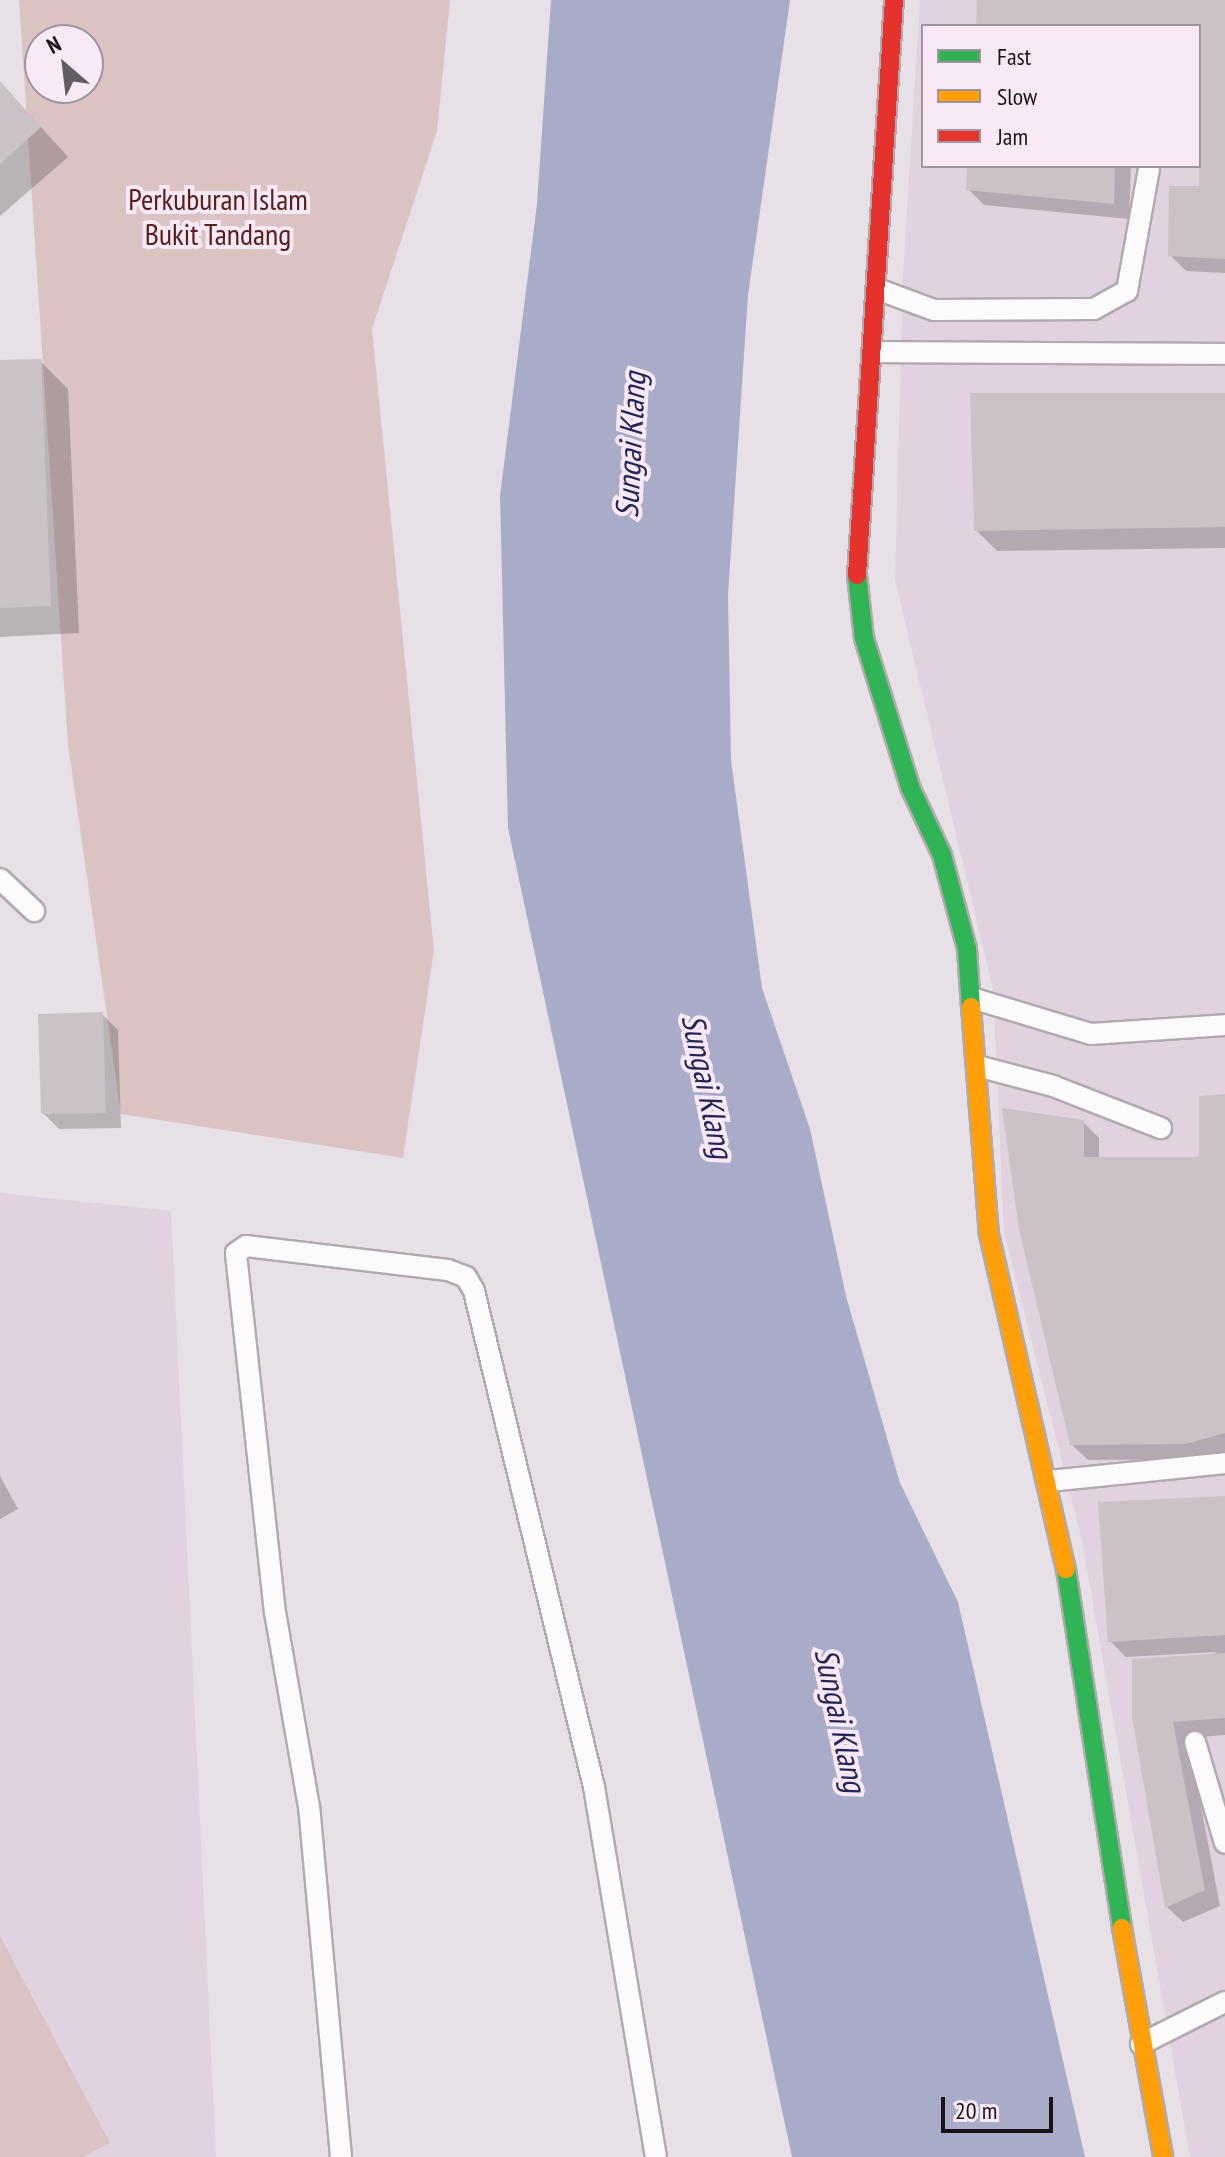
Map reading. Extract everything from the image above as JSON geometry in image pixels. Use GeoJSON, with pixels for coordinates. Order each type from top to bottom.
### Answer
{"type":"FeatureCollection","features":[{"type":"Feature","properties":{"kind":"street"},"geometry":{"type":"LineString","coordinates":[[894,0],[856,566],[864,638],[910,787],[942,855],[975,999],[978,1141],[989,1234],[1049,1481],[1141,2044],[1163,2157]]}},
{"type":"Feature","properties":{"kind":"lane"},"geometry":{"type":"LineString","coordinates":[[877,289],[934,310],[1094,309],[1127,291],[1149,169]]}},
{"type":"Feature","properties":{"kind":"lane"},"geometry":{"type":"LineString","coordinates":[[872,352],[1225,354]]}},
{"type":"Feature","properties":{"kind":"lane"},"geometry":{"type":"LineString","coordinates":[[0,879],[34,911]]}},
{"type":"Feature","properties":{"kind":"lane"},"geometry":{"type":"LineString","coordinates":[[975,999],[1091,1034],[1225,1025]]}},
{"type":"Feature","properties":{"kind":"lane"},"geometry":{"type":"LineString","coordinates":[[977,1066],[1053,1086],[1161,1128]]}},
{"type":"Feature","properties":{"kind":"lane"},"geometry":{"type":"LineString","coordinates":[[341,2157],[309,1807],[275,1613],[236,1253],[246,1246],[448,1270],[466,1277],[474,1291],[594,1787],[656,2157]]}},
{"type":"Feature","properties":{"kind":"lane"},"geometry":{"type":"LineString","coordinates":[[1049,1481],[1225,1463]]}},
{"type":"Feature","properties":{"kind":"lane"},"geometry":{"type":"LineString","coordinates":[[1195,1742],[1225,1843]]}},
{"type":"Feature","properties":{"kind":"lane"},"geometry":{"type":"LineString","coordinates":[[1141,2044],[1225,2002]]}},
{"type":"Feature","properties":{"kind":"shaded area"},"geometry":{"type":"Polygon","coordinates":[[[920,0],[1225,0],[1225,2157],[1190,2157],[1082,1541],[1004,1232],[993,989],[895,580],[903,275],[920,0]]]}},
{"type":"Feature","properties":{"kind":"shaded area"},"geometry":{"type":"Polygon","coordinates":[[[0,1193],[171,1211],[216,2157],[0,2157],[0,1193]]]}},
{"type":"Feature","properties":{"kind":"green space","name":"Perkuburan Islam Bukit Tandang"},"geometry":{"type":"Polygon","coordinates":[[[19,0],[450,0],[437,131],[372,329],[434,951],[403,1158],[121,1114],[68,745],[26,104],[104,104],[104,24],[24,24],[24,76],[19,0]]]}},
{"type":"Feature","properties":{"kind":"green space"},"geometry":{"type":"Polygon","coordinates":[[[0,1936],[110,2143],[83,2157],[0,2157],[0,1936]]]}},
{"type":"Feature","properties":{"kind":"water","name":"Sungai Klang"},"geometry":{"type":"Polygon","coordinates":[[[551,0],[790,0],[748,295],[728,595],[731,760],[762,988],[810,1129],[846,1296],[900,1483],[958,1602],[1085,2157],[792,2157],[508,828],[500,496],[537,204],[551,0]]]}},
{"type":"Feature","properties":{"kind":"building"},"geometry":{"type":"Polygon","coordinates":[[[977,0],[1225,0],[1225,259],[1168,256],[1169,186],[1199,186],[1201,24],[976,24],[977,0]]]}},
{"type":"Feature","properties":{"kind":"building"},"geometry":{"type":"Polygon","coordinates":[[[0,81],[41,127],[0,164],[0,81]]]}},
{"type":"Feature","properties":{"kind":"building"},"geometry":{"type":"Polygon","coordinates":[[[967,168],[1115,168],[1114,204],[966,190],[967,168]]]}},
{"type":"Feature","properties":{"kind":"building"},"geometry":{"type":"Polygon","coordinates":[[[41,359],[51,606],[0,608],[0,360],[41,359]]]}},
{"type":"Feature","properties":{"kind":"building"},"geometry":{"type":"Polygon","coordinates":[[[970,393],[1225,393],[1225,527],[974,531],[970,393]]]}},
{"type":"Feature","properties":{"kind":"building"},"geometry":{"type":"Polygon","coordinates":[[[103,1012],[106,1113],[41,1114],[38,1014],[103,1012]]]}},
{"type":"Feature","properties":{"kind":"building"},"geometry":{"type":"Polygon","coordinates":[[[1225,1094],[1225,1433],[1186,1444],[1070,1445],[1019,1229],[1002,1108],[1084,1120],[1084,1157],[1199,1157],[1199,1096],[1225,1094]]]}},
{"type":"Feature","properties":{"kind":"building"},"geometry":{"type":"Polygon","coordinates":[[[1225,1496],[1225,1635],[1108,1642],[1098,1502],[1225,1496]]]}},
{"type":"Feature","properties":{"kind":"building"},"geometry":{"type":"Polygon","coordinates":[[[1225,1653],[1225,1718],[1173,1722],[1205,1890],[1165,1908],[1132,1717],[1132,1659],[1225,1653]]]}},
{"type":"Feature","properties":{"kind":"traffic: fast"},"geometry":{"type":"LineString","coordinates":[[857,575],[864,638],[910,787],[942,855],[967,949],[971,1007]]}},
{"type":"Feature","properties":{"kind":"traffic: fast"},"geometry":{"type":"LineString","coordinates":[[1066,1569],[1122,1928]]}},
{"type":"Feature","properties":{"kind":"traffic: slow"},"geometry":{"type":"LineString","coordinates":[[971,1007],[989,1234],[1066,1569]]}},
{"type":"Feature","properties":{"kind":"traffic: slow"},"geometry":{"type":"LineString","coordinates":[[1122,1928],[1163,2157]]}},
{"type":"Feature","properties":{"kind":"traffic: jam"},"geometry":{"type":"LineString","coordinates":[[857,575],[894,0]]}}]}
